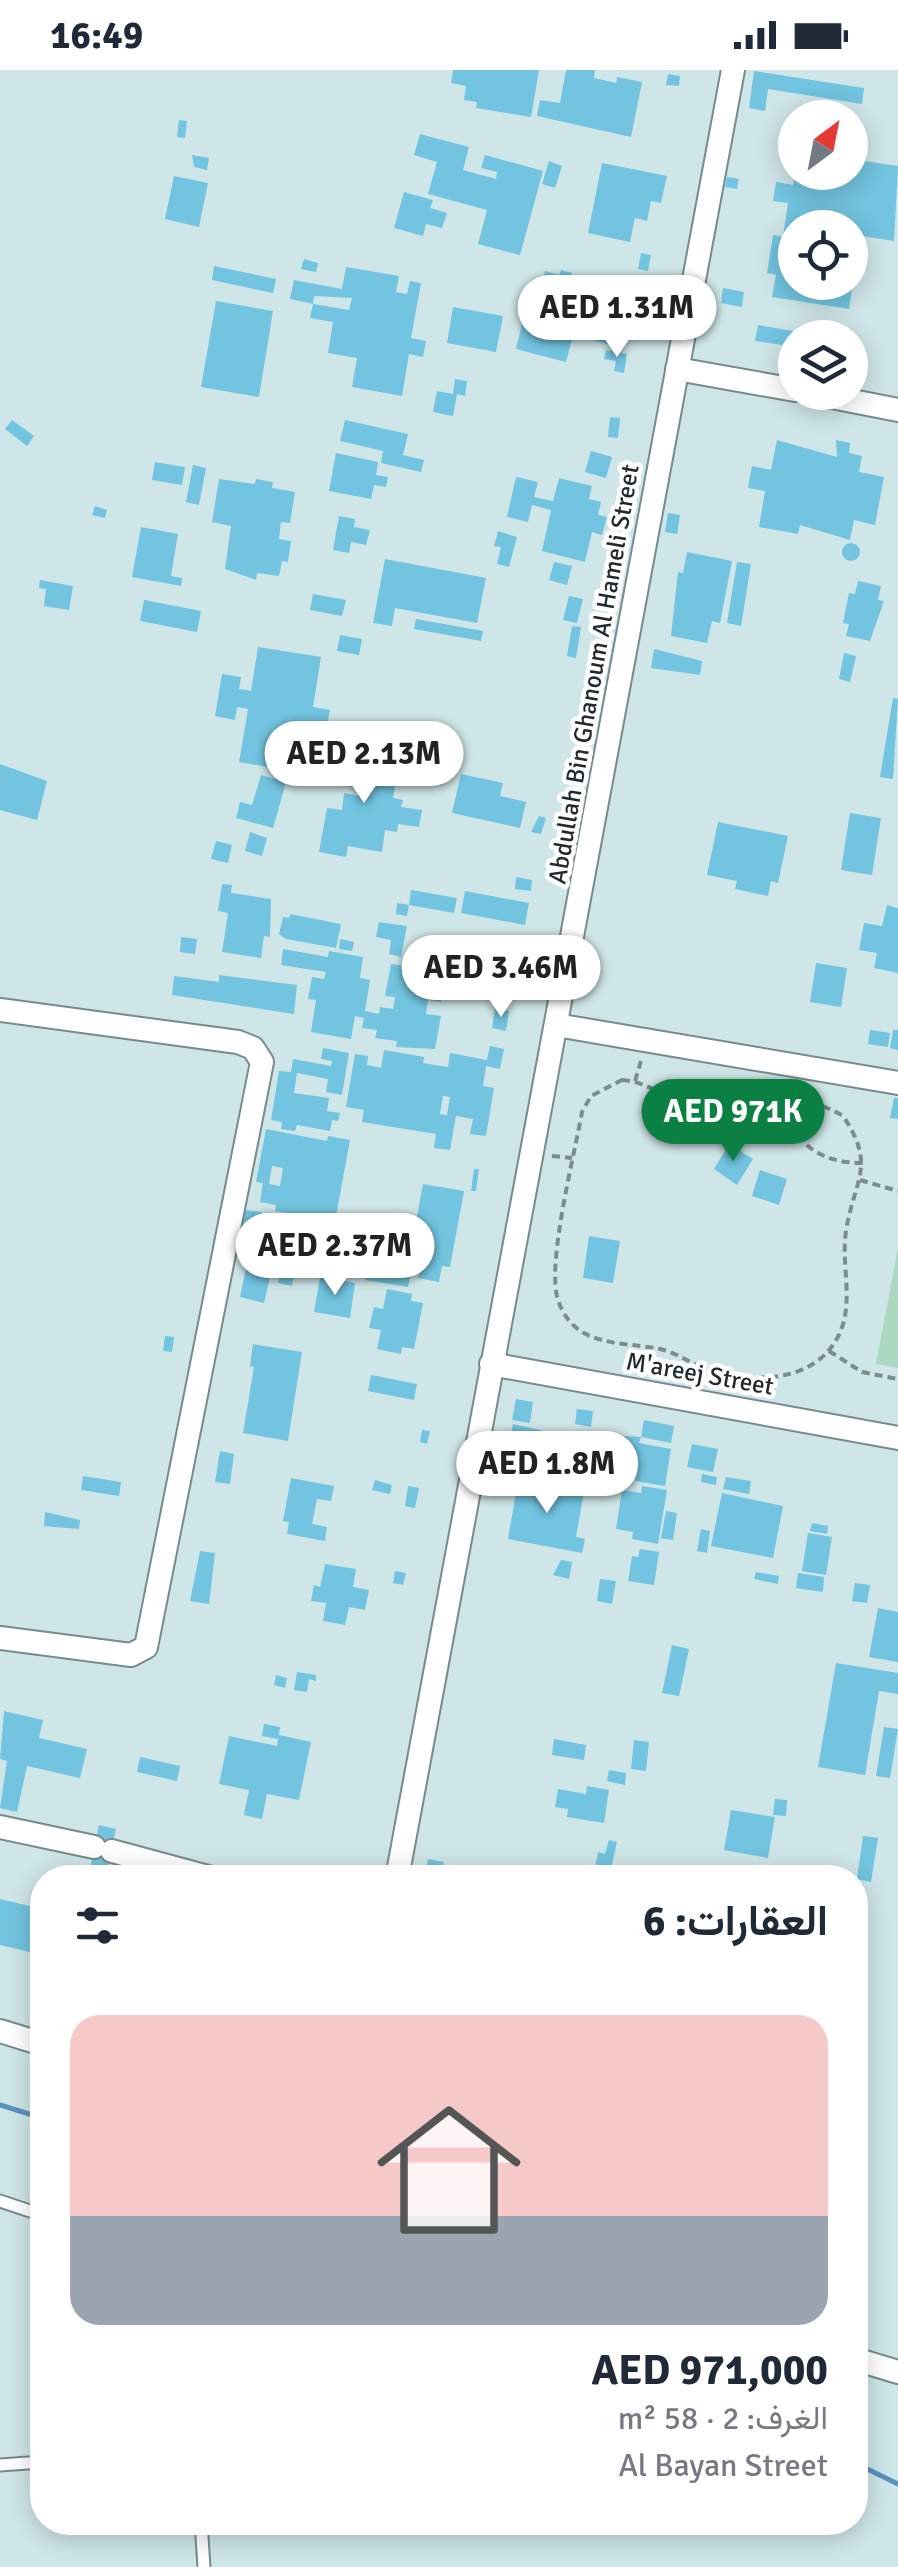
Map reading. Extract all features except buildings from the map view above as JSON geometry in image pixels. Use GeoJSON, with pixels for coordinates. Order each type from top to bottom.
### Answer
{"type":"FeatureCollection","features":[{"type":"Feature","properties":{"kind":"street","name":"Abdullah Bin Ghanoum Al Hameli Street"},"geometry":{"type":"LineString","coordinates":[[399,1865],[733,70]]}},
{"type":"Feature","properties":{"kind":"street"},"geometry":{"type":"LineString","coordinates":[[677,368],[778,387]]}},
{"type":"Feature","properties":{"kind":"street"},"geometry":{"type":"LineString","coordinates":[[868,404],[898,410]]}},
{"type":"Feature","properties":{"kind":"street"},"geometry":{"type":"LineString","coordinates":[[0,1010],[238,1042],[253,1048],[262,1062],[146,1647],[132,1655],[0,1638]]}},
{"type":"Feature","properties":{"kind":"street"},"geometry":{"type":"LineString","coordinates":[[556,1025],[898,1083]]}},
{"type":"Feature","properties":{"kind":"street","name":"M'areej Street"},"geometry":{"type":"LineString","coordinates":[[491,1364],[898,1438]]}},
{"type":"Feature","properties":{"kind":"street"},"geometry":{"type":"LineString","coordinates":[[0,1826],[163,1865]]}},
{"type":"Feature","properties":{"kind":"street"},"geometry":{"type":"LineString","coordinates":[[0,2030],[30,2040]]}},
{"type":"Feature","properties":{"kind":"street"},"geometry":{"type":"LineString","coordinates":[[868,2363],[898,2372]]}},
{"type":"Feature","properties":{"kind":"lane"},"geometry":{"type":"LineString","coordinates":[[0,2201],[30,2211]]}},
{"type":"Feature","properties":{"kind":"lane"},"geometry":{"type":"LineString","coordinates":[[0,2465],[30,2463]]}},
{"type":"Feature","properties":{"kind":"lane"},"geometry":{"type":"LineString","coordinates":[[202,2535],[204,2567]]}},
{"type":"Feature","properties":{"kind":"path"},"geometry":{"type":"LineString","coordinates":[[622,1080],[650,1085],[699,1109],[736,1110],[782,1100],[820,1104],[843,1116],[860,1146],[864,1163],[844,1248],[847,1311],[829,1350],[781,1376],[726,1376],[652,1348],[596,1341],[580,1332],[558,1301],[555,1283],[582,1112],[590,1096],[622,1080]]}},
{"type":"Feature","properties":{"kind":"path"},"geometry":{"type":"LineString","coordinates":[[782,1100],[792,1130],[815,1153],[840,1163],[864,1163]]}},
{"type":"Feature","properties":{"kind":"path"},"geometry":{"type":"LineString","coordinates":[[860,1180],[898,1191]]}},
{"type":"Feature","properties":{"kind":"path"},"geometry":{"type":"LineString","coordinates":[[648,1392],[652,1348]]}},
{"type":"Feature","properties":{"kind":"path"},"geometry":{"type":"LineString","coordinates":[[829,1350],[862,1372],[898,1379]]}},
{"type":"Feature","properties":{"kind":"green space"},"geometry":{"type":"Polygon","coordinates":[[[898,1248],[898,1368],[876,1364],[898,1248]]]}},
{"type":"Feature","properties":{"kind":"waterway"},"geometry":{"type":"LineString","coordinates":[[0,2105],[30,2114]]}},
{"type":"Feature","properties":{"kind":"waterway"},"geometry":{"type":"LineString","coordinates":[[868,2469],[898,2484]]}}]}
